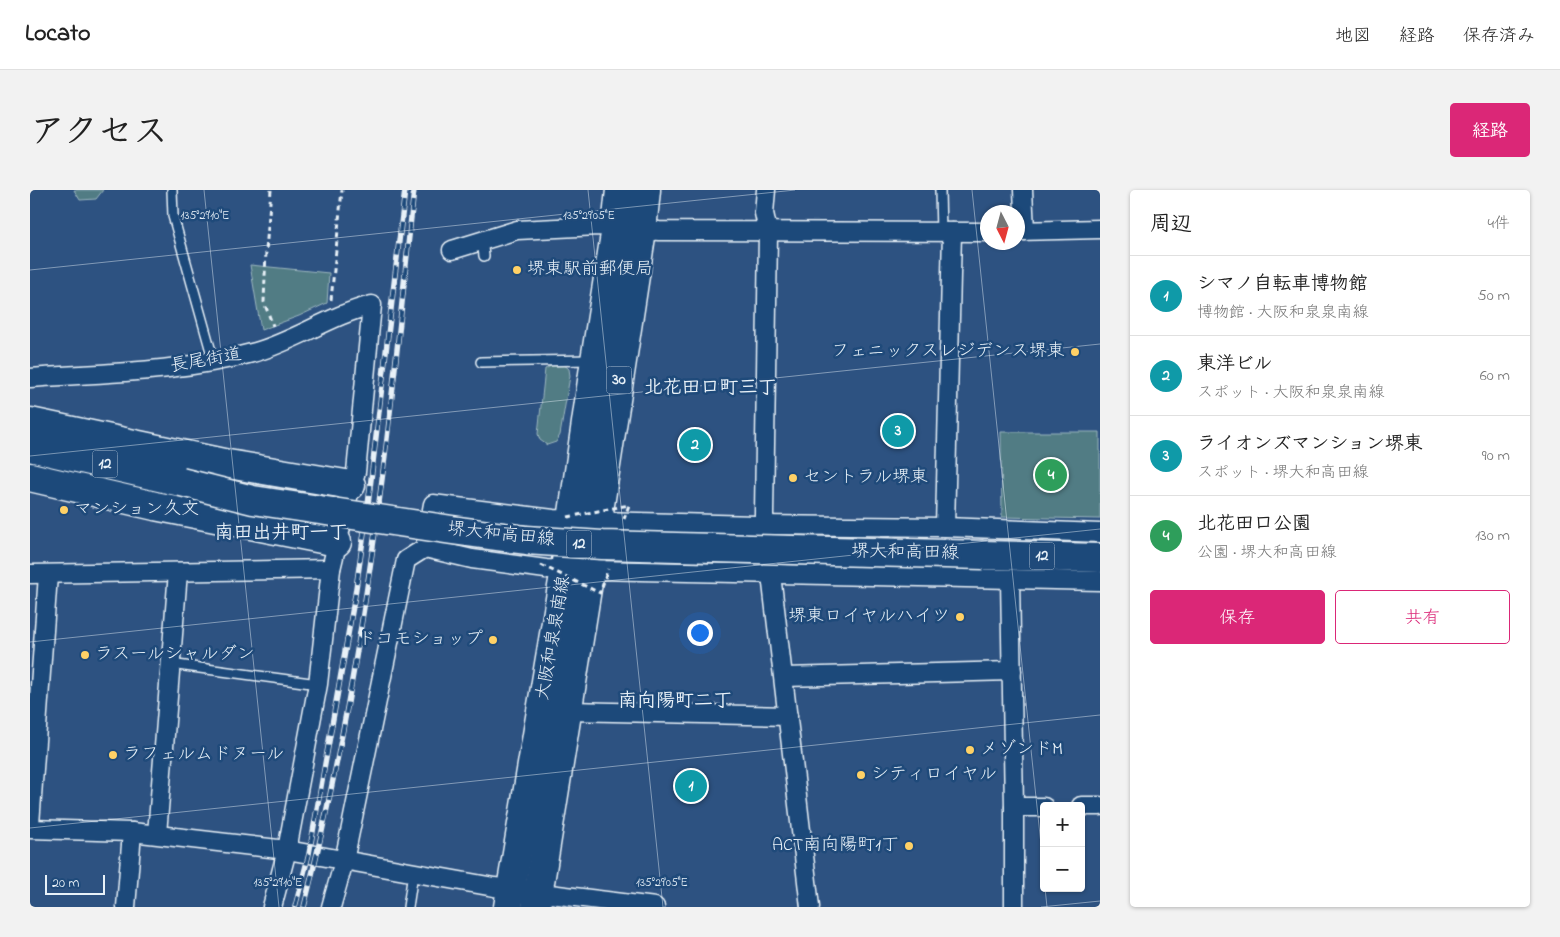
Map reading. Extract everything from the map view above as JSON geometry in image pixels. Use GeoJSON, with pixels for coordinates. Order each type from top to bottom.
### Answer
{"type":"FeatureCollection","features":[{"type":"Feature","properties":{"kind":"main road","name":"大阪和泉泉南線"},"geometry":{"type":"LineString","coordinates":[[537,900],[568,710],[578,570],[629,229],[620,190]]}},
{"type":"Feature","properties":{"kind":"main road","name":"大阪和泉泉南線"},"geometry":{"type":"LineString","coordinates":[[585,520],[595,360],[629,229],[646,190]]}},
{"type":"Feature","properties":{"kind":"main road"},"geometry":{"type":"LineString","coordinates":[[30,422],[228,464],[351,485]]}},
{"type":"Feature","properties":{"kind":"main road","name":"堺大和高田線"},"geometry":{"type":"LineString","coordinates":[[30,447],[254,500],[526,540],[602,545],[1100,558]]}},
{"type":"Feature","properties":{"kind":"main road"},"geometry":{"type":"LineString","coordinates":[[30,477],[156,506],[337,542]]}},
{"type":"Feature","properties":{"kind":"main road","name":"大阪和泉泉南線"},"geometry":{"type":"LineString","coordinates":[[509,898],[578,570]]}},
{"type":"Feature","properties":{"kind":"street"},"geometry":{"type":"LineString","coordinates":[[766,190],[764,213],[768,232],[764,515],[810,907]]}},
{"type":"Feature","properties":{"kind":"street"},"geometry":{"type":"LineString","coordinates":[[1022,205],[1023,190]]}},
{"type":"Feature","properties":{"kind":"street"},"geometry":{"type":"LineString","coordinates":[[452,250],[483,248],[517,230],[598,226],[629,229],[768,232],[980,232]]}},
{"type":"Feature","properties":{"kind":"street"},"geometry":{"type":"LineString","coordinates":[[1025,231],[1100,229]]}},
{"type":"Feature","properties":{"kind":"street"},"geometry":{"type":"LineString","coordinates":[[945,527],[947,232]]}},
{"type":"Feature","properties":{"kind":"street","name":"長尾街道"},"geometry":{"type":"LineString","coordinates":[[30,378],[144,370],[214,362],[282,344],[339,316],[372,305],[356,472],[351,485]]}},
{"type":"Feature","properties":{"kind":"street"},"geometry":{"type":"LineString","coordinates":[[272,907],[287,850],[318,684],[331,569],[351,485]]}},
{"type":"Feature","properties":{"kind":"street"},"geometry":{"type":"LineString","coordinates":[[425,548],[433,504],[553,519],[766,525],[945,527],[1100,533]]}},
{"type":"Feature","properties":{"kind":"street"},"geometry":{"type":"LineString","coordinates":[[332,907],[344,861],[406,560],[425,548],[472,559],[546,569],[772,575],[1100,580]]}},
{"type":"Feature","properties":{"kind":"street"},"geometry":{"type":"LineString","coordinates":[[30,574],[331,569]]}},
{"type":"Feature","properties":{"kind":"street"},"geometry":{"type":"LineString","coordinates":[[157,834],[178,572]]}},
{"type":"Feature","properties":{"kind":"street"},"geometry":{"type":"LineString","coordinates":[[30,824],[48,575]]}},
{"type":"Feature","properties":{"kind":"street"},"geometry":{"type":"LineString","coordinates":[[1010,579],[1014,907]]}},
{"type":"Feature","properties":{"kind":"street"},"geometry":{"type":"LineString","coordinates":[[784,677],[1012,670]]}},
{"type":"Feature","properties":{"kind":"street"},"geometry":{"type":"LineString","coordinates":[[568,710],[788,716]]}},
{"type":"Feature","properties":{"kind":"street"},"geometry":{"type":"LineString","coordinates":[[1085,806],[1100,806]]}},
{"type":"Feature","properties":{"kind":"street"},"geometry":{"type":"LineString","coordinates":[[1014,807],[1040,807]]}},
{"type":"Feature","properties":{"kind":"street"},"geometry":{"type":"LineString","coordinates":[[30,829],[157,834],[287,850],[413,873],[509,898],[654,907]]}},
{"type":"Feature","properties":{"kind":"street"},"geometry":{"type":"LineString","coordinates":[[126,907],[132,832]]}},
{"type":"Feature","properties":{"kind":"lane"},"geometry":{"type":"LineString","coordinates":[[172,190],[173,216],[214,362]]}},
{"type":"Feature","properties":{"kind":"lane"},"geometry":{"type":"LineString","coordinates":[[940,190],[947,232]]}},
{"type":"Feature","properties":{"kind":"lane"},"geometry":{"type":"LineString","coordinates":[[481,362],[595,360]]}},
{"type":"Feature","properties":{"kind":"lane"},"geometry":{"type":"LineString","coordinates":[[170,664],[318,684]]}},
{"type":"Feature","properties":{"kind":"lane"},"geometry":{"type":"LineString","coordinates":[[408,907],[413,873]]}},
{"type":"Feature","properties":{"kind":"path"},"geometry":{"type":"LineString","coordinates":[[271,190],[264,302],[273,328]]}},
{"type":"Feature","properties":{"kind":"path"},"geometry":{"type":"LineString","coordinates":[[331,309],[330,299],[342,190]]}},
{"type":"Feature","properties":{"kind":"green space"},"geometry":{"type":"Polygon","coordinates":[[[74,190],[103,190],[96,199],[80,200],[74,190]]]}},
{"type":"Feature","properties":{"kind":"green space"},"geometry":{"type":"Polygon","coordinates":[[[250,265],[329,273],[327,303],[261,330],[250,265]]]}},
{"type":"Feature","properties":{"kind":"green space"},"geometry":{"type":"Polygon","coordinates":[[[562,363],[569,369],[570,376],[560,435],[556,442],[547,445],[540,440],[538,434],[545,369],[562,363]]]}},
{"type":"Feature","properties":{"kind":"green space"},"geometry":{"type":"Polygon","coordinates":[[[1001,432],[1100,432],[1100,519],[1002,517],[1001,432]]]}},
{"type":"Feature","properties":{"kind":"railway"},"geometry":{"type":"LineString","coordinates":[[295,907],[309,854],[355,595],[368,505],[405,190]]}},
{"type":"Feature","properties":{"kind":"railway"},"geometry":{"type":"LineString","coordinates":[[304,907],[339,751],[366,593],[386,450],[414,190]]}},
{"type":"Feature","properties":{"kind":"place","name":"堺東駅前郵便局"},"geometry":{"type":"Point","coordinates":[517,270]}},
{"type":"Feature","properties":{"kind":"place","name":"フェニックスレジデンス堺東"},"geometry":{"type":"Point","coordinates":[1075,352]}},
{"type":"Feature","properties":{"kind":"place","name":"ライオンズマンション堺東"},"geometry":{"type":"Point","coordinates":[898,431]}},
{"type":"Feature","properties":{"kind":"place","name":"東洋ビル"},"geometry":{"type":"Point","coordinates":[695,445]}},
{"type":"Feature","properties":{"kind":"place","name":"北花田口公園"},"geometry":{"type":"Point","coordinates":[1051,475]}},
{"type":"Feature","properties":{"kind":"place","name":"セントラル堺東"},"geometry":{"type":"Point","coordinates":[793,478]}},
{"type":"Feature","properties":{"kind":"place","name":"マンション久文"},"geometry":{"type":"Point","coordinates":[64,510]}},
{"type":"Feature","properties":{"kind":"place","name":"堺東ロイヤルハイツ"},"geometry":{"type":"Point","coordinates":[960,617]}},
{"type":"Feature","properties":{"kind":"place","name":"ドコモショップ"},"geometry":{"type":"Point","coordinates":[493,640]}},
{"type":"Feature","properties":{"kind":"place","name":"ラスールシャルダン"},"geometry":{"type":"Point","coordinates":[85,655]}},
{"type":"Feature","properties":{"kind":"place","name":"メゾンドM"},"geometry":{"type":"Point","coordinates":[970,750]}},
{"type":"Feature","properties":{"kind":"place","name":"ラフェルムドヌール"},"geometry":{"type":"Point","coordinates":[113,755]}},
{"type":"Feature","properties":{"kind":"place","name":"シティロイヤル"},"geometry":{"type":"Point","coordinates":[861,775]}},
{"type":"Feature","properties":{"kind":"place","name":"シマノ自転車博物館"},"geometry":{"type":"Point","coordinates":[691,786]}},
{"type":"Feature","properties":{"kind":"place","name":"ACT南向陽町1丁"},"geometry":{"type":"Point","coordinates":[909,846]}},
{"type":"Feature","properties":{"kind":"district","name":"北花田口町三丁"},"geometry":{"type":"Point","coordinates":[710,388]}},
{"type":"Feature","properties":{"kind":"district","name":"南田出井町一丁"},"geometry":{"type":"Point","coordinates":[281,533]}},
{"type":"Feature","properties":{"kind":"district","name":"南向陽町二丁"},"geometry":{"type":"Point","coordinates":[675,701]}}]}
